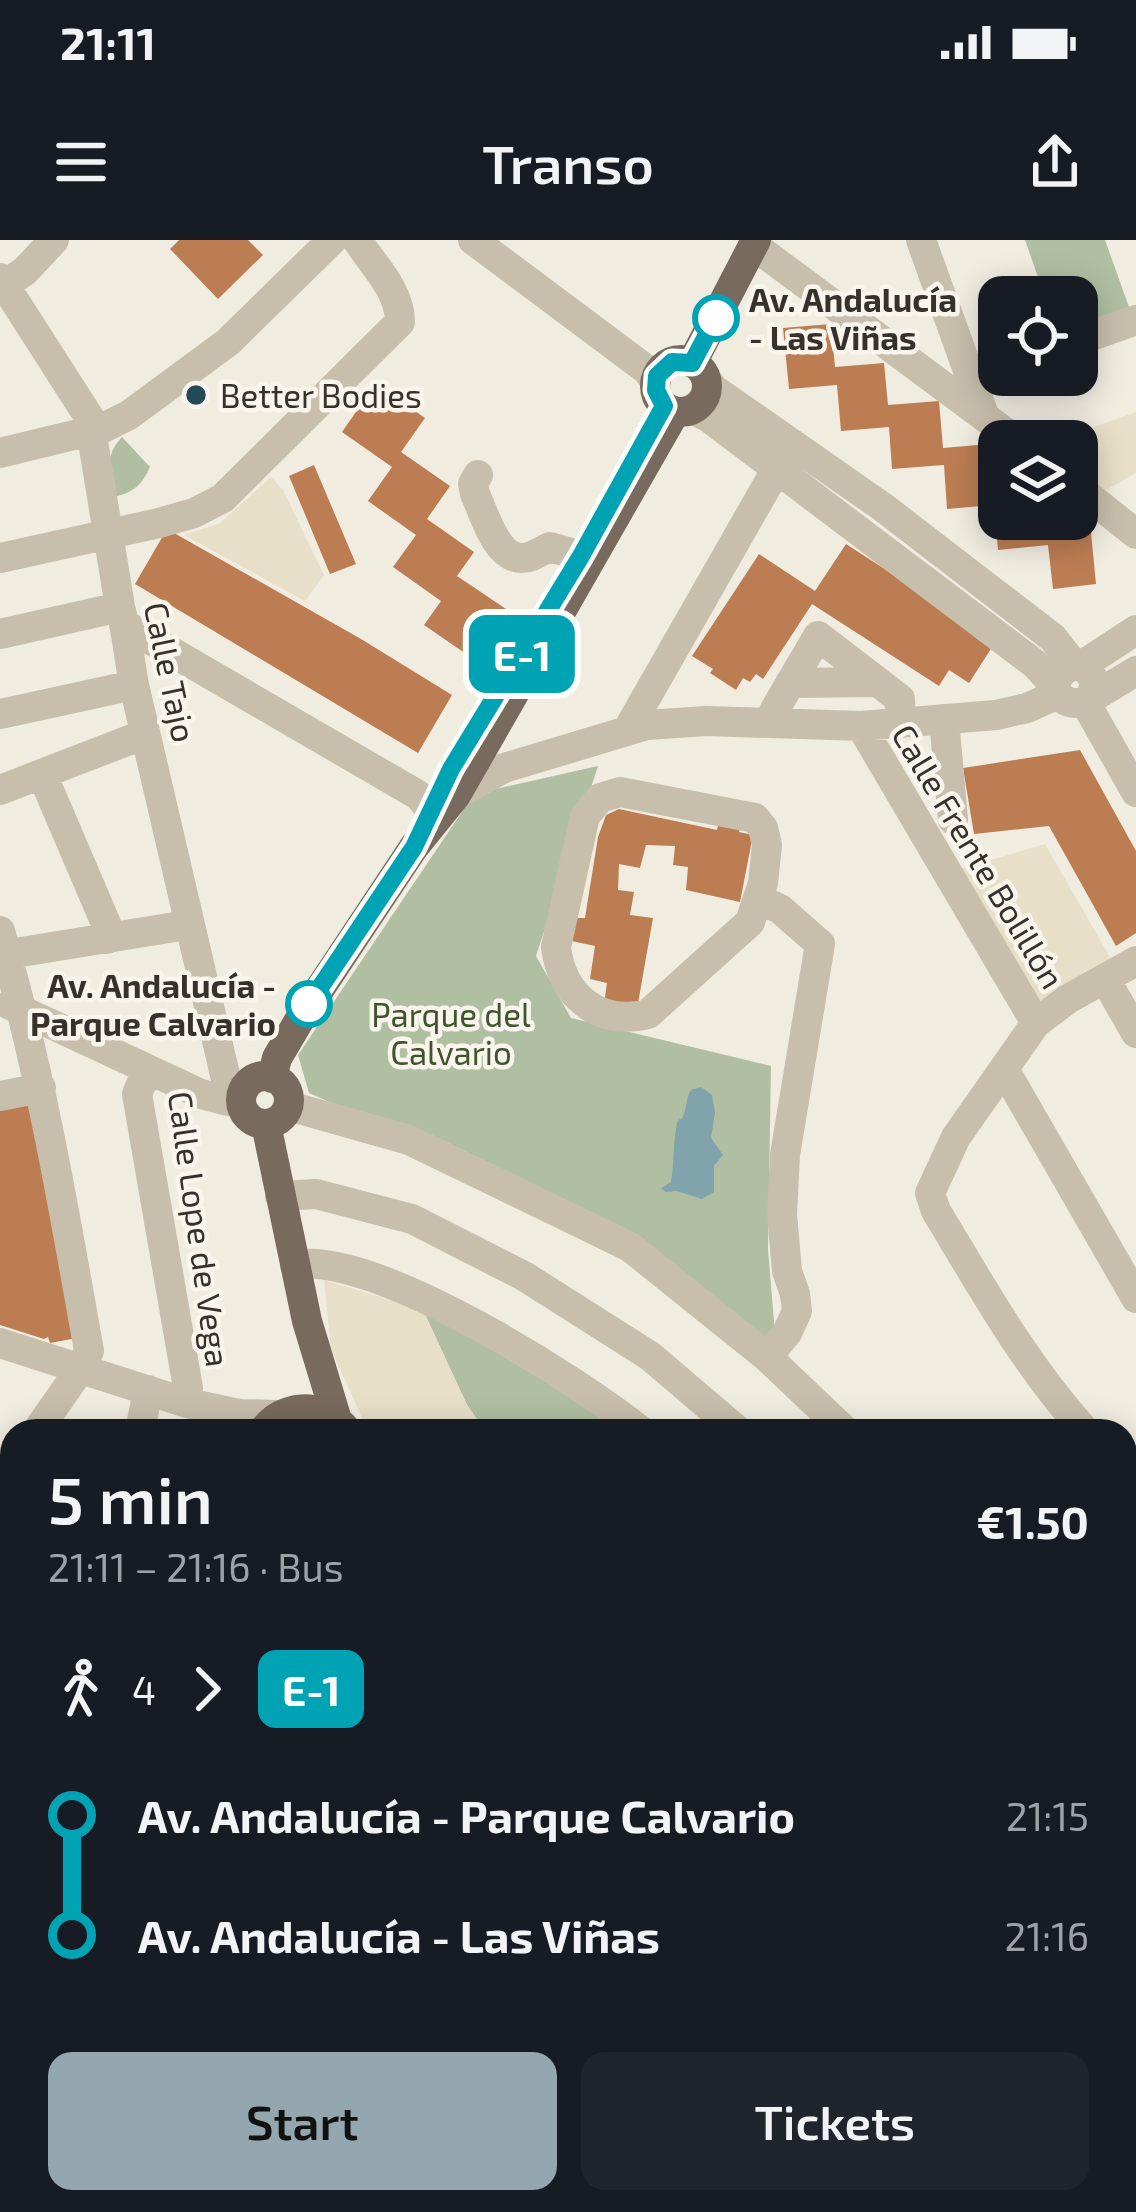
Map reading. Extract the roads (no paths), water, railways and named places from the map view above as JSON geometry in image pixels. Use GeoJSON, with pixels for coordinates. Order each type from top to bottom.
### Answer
{"type":"FeatureCollection","features":[{"type":"Feature","properties":{"kind":"main road"},"geometry":{"type":"LineString","coordinates":[[272,1078],[277,1058],[303,1014],[495,728],[754,243]]}},
{"type":"Feature","properties":{"kind":"main road"},"geometry":{"type":"LineString","coordinates":[[443,802],[506,680],[679,387]]}},
{"type":"Feature","properties":{"kind":"main road"},"geometry":{"type":"LineString","coordinates":[[277,1115],[251,1120],[246,1114],[242,1096],[255,1079],[279,1080],[288,1092],[277,1115],[280,1196],[307,1321],[340,1419]]}},
{"type":"Feature","properties":{"kind":"main road"},"geometry":{"type":"LineString","coordinates":[[277,1419],[303,1376],[307,1321]]}},
{"type":"Feature","properties":{"kind":"main road"},"geometry":{"type":"LineString","coordinates":[[277,1419],[320,1411],[333,1419]]}},
{"type":"Feature","properties":{"kind":"street"},"geometry":{"type":"LineString","coordinates":[[2,281],[25,272],[54,240]]}},
{"type":"Feature","properties":{"kind":"street"},"geometry":{"type":"LineString","coordinates":[[0,453],[115,424],[228,341],[332,240]]}},
{"type":"Feature","properties":{"kind":"street"},"geometry":{"type":"LineString","coordinates":[[0,558],[194,513],[224,498],[400,322],[400,311],[384,278],[357,240]]}},
{"type":"Feature","properties":{"kind":"street"},"geometry":{"type":"LineString","coordinates":[[473,240],[647,370],[679,387],[712,388],[884,508],[1053,638],[1074,685],[1136,792]]}},
{"type":"Feature","properties":{"kind":"street"},"geometry":{"type":"LineString","coordinates":[[501,240],[661,358],[679,387],[708,417],[1035,664],[1074,685]]}},
{"type":"Feature","properties":{"kind":"street"},"geometry":{"type":"LineString","coordinates":[[920,240],[990,420]]}},
{"type":"Feature","properties":{"kind":"street"},"geometry":{"type":"LineString","coordinates":[[754,243],[970,377]]}},
{"type":"Feature","properties":{"kind":"street","name":"Calle Tajo"},"geometry":{"type":"LineString","coordinates":[[2,281],[88,417],[145,734],[226,1079],[242,1096]]}},
{"type":"Feature","properties":{"kind":"street"},"geometry":{"type":"LineString","coordinates":[[1098,333],[1136,320]]}},
{"type":"Feature","properties":{"kind":"street"},"geometry":{"type":"LineString","coordinates":[[478,475],[475,494],[506,554],[517,559],[550,547],[581,556]]}},
{"type":"Feature","properties":{"kind":"street"},"geometry":{"type":"LineString","coordinates":[[637,728],[788,479]]}},
{"type":"Feature","properties":{"kind":"street"},"geometry":{"type":"LineString","coordinates":[[1098,504],[1136,534]]}},
{"type":"Feature","properties":{"kind":"street"},"geometry":{"type":"LineString","coordinates":[[0,634],[123,617],[177,655],[418,795],[443,802],[486,776],[530,759],[637,728],[706,721],[861,727],[996,715],[1027,708],[1074,685],[1136,671]]}},
{"type":"Feature","properties":{"kind":"street"},"geometry":{"type":"LineString","coordinates":[[1074,685],[1136,630]]}},
{"type":"Feature","properties":{"kind":"street"},"geometry":{"type":"LineString","coordinates":[[774,722],[774,711],[818,636],[900,699],[901,723]]}},
{"type":"Feature","properties":{"kind":"street"},"geometry":{"type":"LineString","coordinates":[[0,714],[134,685],[148,664],[177,655]]}},
{"type":"Feature","properties":{"kind":"street"},"geometry":{"type":"LineString","coordinates":[[506,680],[492,717],[495,728],[511,750],[530,759]]}},
{"type":"Feature","properties":{"kind":"street"},"geometry":{"type":"LineString","coordinates":[[790,683],[878,682]]}},
{"type":"Feature","properties":{"kind":"street"},"geometry":{"type":"LineString","coordinates":[[944,719],[952,820]]}},
{"type":"Feature","properties":{"kind":"street","name":"Calle Frente Bolillón"},"geometry":{"type":"LineString","coordinates":[[861,727],[1036,1023]]}},
{"type":"Feature","properties":{"kind":"street"},"geometry":{"type":"LineString","coordinates":[[0,790],[145,734]]}},
{"type":"Feature","properties":{"kind":"street"},"geometry":{"type":"LineString","coordinates":[[42,774],[107,926],[106,939]]}},
{"type":"Feature","properties":{"kind":"street"},"geometry":{"type":"LineString","coordinates":[[620,792],[755,818],[763,827],[767,845],[759,899],[750,922],[648,1014],[628,1019],[596,1012],[558,968],[556,947],[585,816],[600,798],[620,792]]}},
{"type":"Feature","properties":{"kind":"street"},"geometry":{"type":"LineString","coordinates":[[759,899],[780,909],[820,944],[785,1155],[782,1214],[787,1271],[797,1311],[787,1333],[767,1357]]}},
{"type":"Feature","properties":{"kind":"street"},"geometry":{"type":"LineString","coordinates":[[3,941],[16,953],[190,927]]}},
{"type":"Feature","properties":{"kind":"street"},"geometry":{"type":"LineString","coordinates":[[3,941],[12,1006],[41,1088],[89,1351],[45,1419]]}},
{"type":"Feature","properties":{"kind":"street"},"geometry":{"type":"LineString","coordinates":[[1073,1419],[1009,1333],[930,1192],[956,1137],[1036,1023],[1136,961]]}},
{"type":"Feature","properties":{"kind":"street"},"geometry":{"type":"LineString","coordinates":[[1105,979],[1136,1033]]}},
{"type":"Feature","properties":{"kind":"street"},"geometry":{"type":"LineString","coordinates":[[12,1006],[218,1099],[242,1096]]}},
{"type":"Feature","properties":{"kind":"street"},"geometry":{"type":"LineString","coordinates":[[1004,1069],[1135,1290]]}},
{"type":"Feature","properties":{"kind":"street","name":"Calle Lope de Vega"},"geometry":{"type":"LineString","coordinates":[[156,1074],[143,1080],[137,1094],[187,1403]]}},
{"type":"Feature","properties":{"kind":"street"},"geometry":{"type":"LineString","coordinates":[[0,1096],[41,1088]]}},
{"type":"Feature","properties":{"kind":"street"},"geometry":{"type":"LineString","coordinates":[[277,1115],[409,1140],[630,1247],[767,1357],[832,1419]]}},
{"type":"Feature","properties":{"kind":"street"},"geometry":{"type":"LineString","coordinates":[[280,1196],[316,1194],[412,1220],[507,1267],[650,1356],[724,1419]]}},
{"type":"Feature","properties":{"kind":"street"},"geometry":{"type":"LineString","coordinates":[[295,1265],[312,1262],[350,1270],[455,1313],[626,1419]]}},
{"type":"Feature","properties":{"kind":"street"},"geometry":{"type":"LineString","coordinates":[[0,1343],[187,1403],[277,1419]]}},
{"type":"Feature","properties":{"kind":"street"},"geometry":{"type":"LineString","coordinates":[[142,1419],[148,1390]]}},
{"type":"Feature","properties":{"kind":"street"},"geometry":{"type":"LineString","coordinates":[[187,1403],[211,1419]]}},
{"type":"Feature","properties":{"kind":"water"},"geometry":{"type":"Polygon","coordinates":[[[701,1087],[712,1095],[711,1138],[723,1155],[714,1166],[714,1192],[702,1199],[661,1188],[671,1182],[678,1121],[691,1090],[701,1087]]]}},
{"type":"Feature","properties":{"kind":"place","name":"Av. Andalucía - Las Viñas"},"geometry":{"type":"Point","coordinates":[716,318]}},
{"type":"Feature","properties":{"kind":"place","name":"Better Bodies"},"geometry":{"type":"Point","coordinates":[196,395]}},
{"type":"Feature","properties":{"kind":"place","name":"Av. Andalucía - Parque Calvario"},"geometry":{"type":"Point","coordinates":[309,1004]}},
{"type":"Feature","properties":{"kind":"park label","name":"Parque del Calvario"},"geometry":{"type":"Point","coordinates":[451,1033]}}]}
